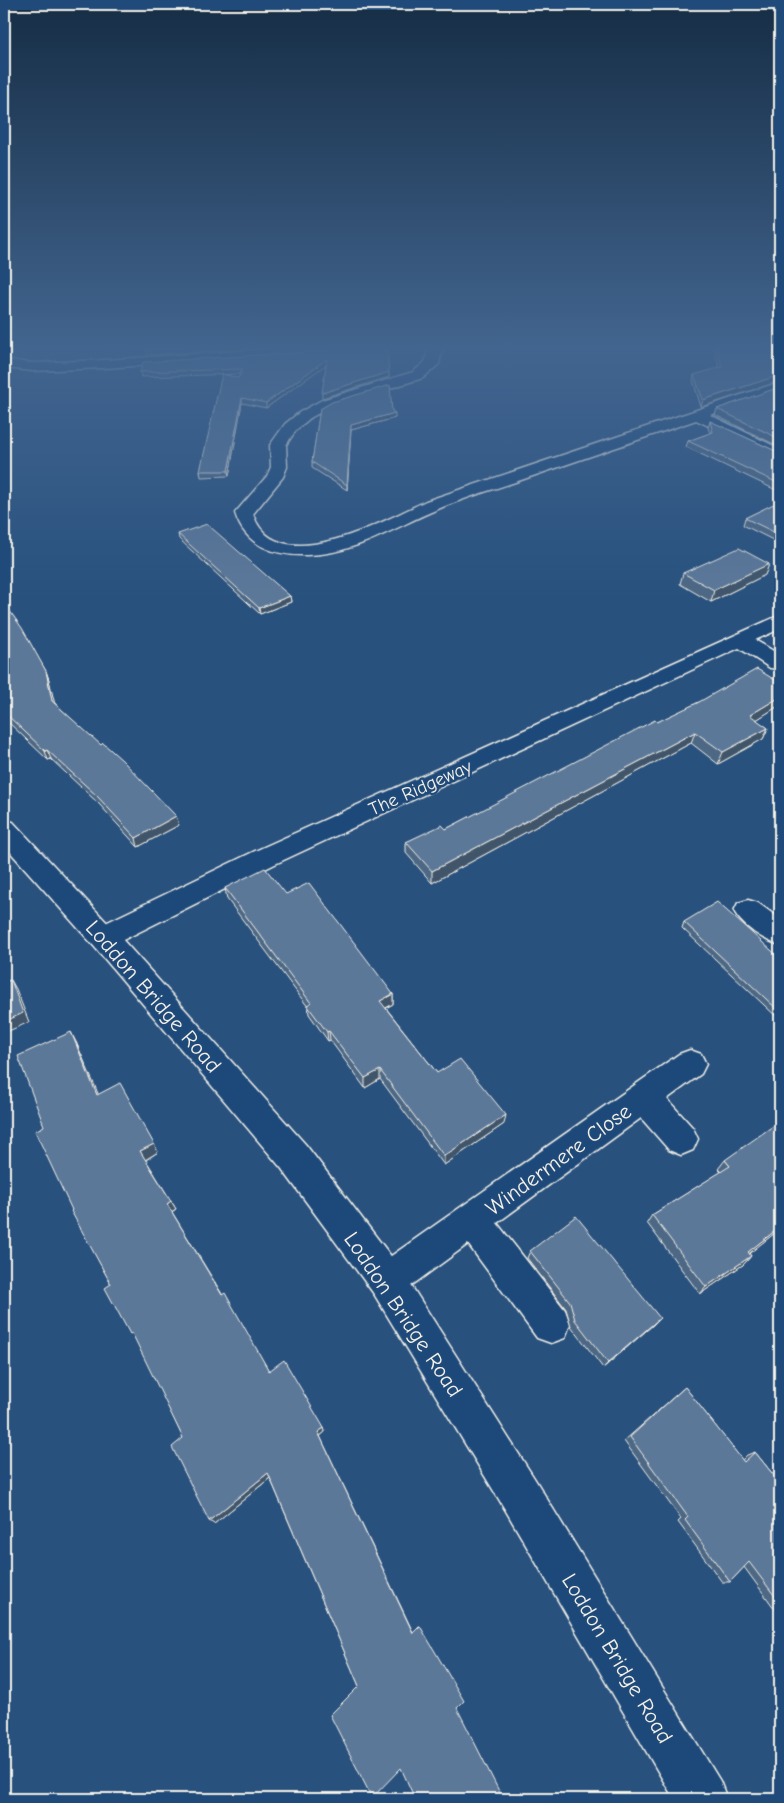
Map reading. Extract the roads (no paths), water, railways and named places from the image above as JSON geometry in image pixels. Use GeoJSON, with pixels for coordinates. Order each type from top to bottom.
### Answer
{"type":"FeatureCollection","features":[{"type":"Feature","properties":{"kind":"street"},"geometry":{"type":"LineString","coordinates":[[288,430],[278,445],[279,467],[275,477],[244,513],[251,530],[267,544],[296,550],[336,547],[366,537],[432,505],[649,430]]}},
{"type":"Feature","properties":{"kind":"street"},"geometry":{"type":"LineString","coordinates":[[729,430],[780,455]]}},
{"type":"Feature","properties":{"kind":"street","name":"The Ridgeway"},"geometry":{"type":"LineString","coordinates":[[102,937],[264,858],[780,621]]}},
{"type":"Feature","properties":{"kind":"street"},"geometry":{"type":"LineString","coordinates":[[740,640],[778,663]]}},
{"type":"Feature","properties":{"kind":"street","name":"Loddon Bridge Road"},"geometry":{"type":"LineString","coordinates":[[4,829],[102,937],[294,1157],[388,1281],[521,1496],[702,1799]]}},
{"type":"Feature","properties":{"kind":"street"},"geometry":{"type":"LineString","coordinates":[[748,911],[780,934]]}},
{"type":"Feature","properties":{"kind":"street","name":"Windermere Close"},"geometry":{"type":"LineString","coordinates":[[388,1281],[690,1064]]}},
{"type":"Feature","properties":{"kind":"street","name":"Windermere Close"},"geometry":{"type":"LineString","coordinates":[[644,1097],[681,1138]]}},
{"type":"Feature","properties":{"kind":"street","name":"Windermere Close"},"geometry":{"type":"LineString","coordinates":[[473,1221],[551,1324]]}}]}
